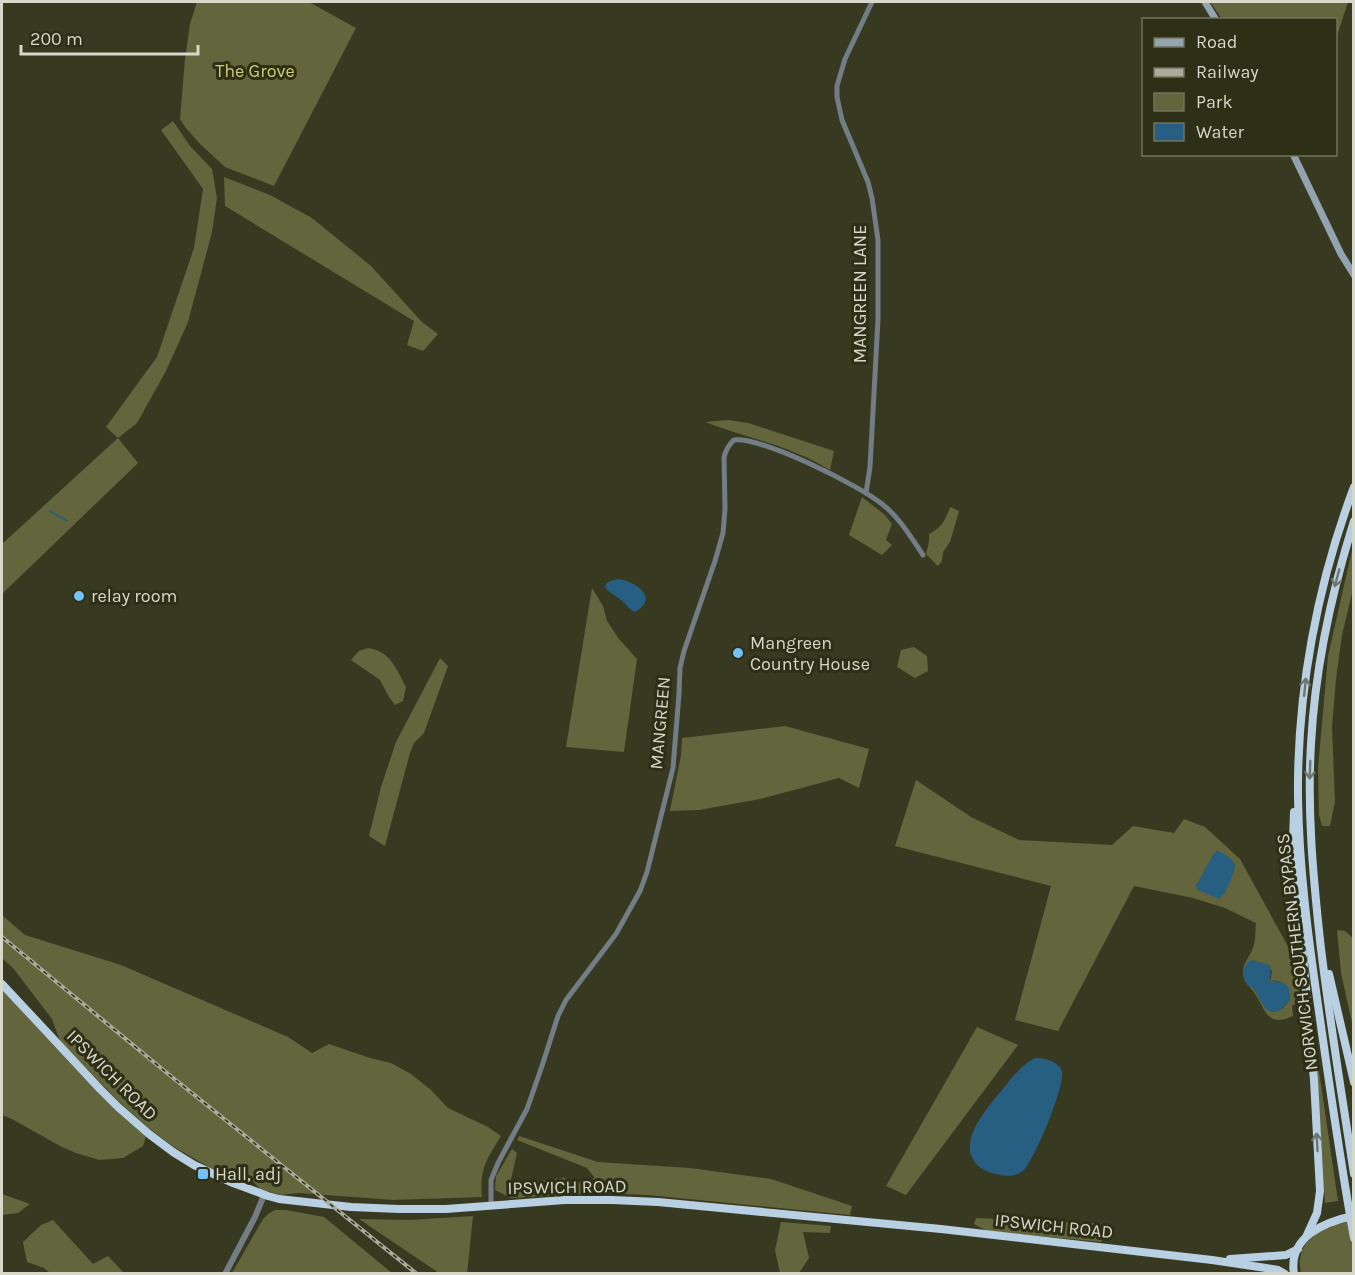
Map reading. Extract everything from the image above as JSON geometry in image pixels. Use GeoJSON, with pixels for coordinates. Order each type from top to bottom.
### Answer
{"type":"FeatureCollection","features":[{"type":"Feature","properties":{"kind":"highway","name":"NORWICH SOUTHERN BYPASS"},"geometry":{"type":"LineString","coordinates":[[1353,487],[1321,597],[1306,680],[1298,796],[1300,860],[1314,979],[1353,1238]]}},
{"type":"Feature","properties":{"kind":"highway","name":"NORWICH SOUTHERN BYPASS"},"geometry":{"type":"LineString","coordinates":[[1353,521],[1331,600],[1317,682],[1311,744],[1310,819],[1313,875],[1326,987],[1353,1174]]}},
{"type":"Feature","properties":{"kind":"highway"},"geometry":{"type":"LineString","coordinates":[[1294,1274],[1294,1260],[1317,1214],[1320,1191],[1314,1080],[1293,841],[1294,776],[1302,719]]}},
{"type":"Feature","properties":{"kind":"highway"},"geometry":{"type":"LineString","coordinates":[[1310,819],[1323,938],[1353,1082]]}},
{"type":"Feature","properties":{"kind":"highway","name":"IPSWICH ROAD"},"geometry":{"type":"LineString","coordinates":[[2,984],[100,1089],[172,1152],[233,1183],[279,1199],[351,1207],[399,1209],[446,1209],[565,1200],[658,1203],[898,1225],[1212,1260],[1278,1270],[1285,1274]]}},
{"type":"Feature","properties":{"kind":"highway"},"geometry":{"type":"LineString","coordinates":[[1307,1235],[1339,1219],[1353,1216]]}},
{"type":"Feature","properties":{"kind":"highway","name":"IPSWICH ROAD"},"geometry":{"type":"LineString","coordinates":[[1212,1260],[1286,1255],[1298,1249]]}},
{"type":"Feature","properties":{"kind":"main road"},"geometry":{"type":"LineString","coordinates":[[1204,2],[1215,18]]}},
{"type":"Feature","properties":{"kind":"main road"},"geometry":{"type":"LineString","coordinates":[[1294,156],[1353,276]]}},
{"type":"Feature","properties":{"kind":"street","name":"MANGREEN LANE"},"geometry":{"type":"LineString","coordinates":[[866,493],[870,467],[878,319],[878,240],[868,182],[842,120],[837,86],[845,59],[872,2]]}},
{"type":"Feature","properties":{"kind":"street","name":"MANGREEN"},"geometry":{"type":"LineString","coordinates":[[491,1206],[491,1180],[527,1109],[558,1016],[566,1000],[616,934],[640,891],[647,872],[673,768],[680,668],[723,533],[725,509],[723,466],[726,450],[734,440],[753,443],[811,464],[866,493],[884,505],[903,525],[923,555]]}},
{"type":"Feature","properties":{"kind":"street"},"geometry":{"type":"LineString","coordinates":[[225,1274],[264,1195]]}},
{"type":"Feature","properties":{"kind":"green space","name":"The Grove"},"geometry":{"type":"Polygon","coordinates":[[[197,2],[309,2],[356,28],[274,186],[225,167],[200,144],[180,119],[190,24],[197,2]]]}},
{"type":"Feature","properties":{"kind":"green space"},"geometry":{"type":"Polygon","coordinates":[[[1210,2],[1348,2],[1337,36],[1337,18],[1221,18],[1210,2]]]}},
{"type":"Feature","properties":{"kind":"green space"},"geometry":{"type":"Polygon","coordinates":[[[173,121],[190,146],[212,169],[217,198],[212,232],[188,322],[166,371],[137,423],[118,438],[106,427],[157,357],[194,248],[203,189],[161,130],[173,121]]]}},
{"type":"Feature","properties":{"kind":"green space"},"geometry":{"type":"Polygon","coordinates":[[[224,177],[270,195],[312,218],[371,266],[422,322],[438,334],[423,351],[407,345],[414,321],[225,206],[224,177]]]}},
{"type":"Feature","properties":{"kind":"green space"},"geometry":{"type":"Polygon","coordinates":[[[728,420],[748,423],[834,451],[830,470],[784,448],[705,422],[728,420]]]}},
{"type":"Feature","properties":{"kind":"green space"},"geometry":{"type":"Polygon","coordinates":[[[118,438],[138,463],[2,594],[2,544],[118,438]]]}},
{"type":"Feature","properties":{"kind":"green space"},"geometry":{"type":"Polygon","coordinates":[[[862,497],[885,515],[892,524],[886,540],[892,545],[882,555],[849,535],[862,497]]]}},
{"type":"Feature","properties":{"kind":"green space"},"geometry":{"type":"Polygon","coordinates":[[[950,507],[959,511],[950,542],[938,566],[926,554],[929,534],[942,523],[950,507]]]}},
{"type":"Feature","properties":{"kind":"green space"},"geometry":{"type":"Polygon","coordinates":[[[1353,546],[1353,589],[1342,635],[1332,726],[1335,802],[1330,826],[1322,826],[1319,815],[1318,768],[1328,656],[1353,546]]]}},
{"type":"Feature","properties":{"kind":"green space"},"geometry":{"type":"Polygon","coordinates":[[[592,588],[603,606],[607,621],[637,659],[624,752],[566,747],[592,588]]]}},
{"type":"Feature","properties":{"kind":"green space"},"geometry":{"type":"Polygon","coordinates":[[[914,647],[927,656],[928,671],[915,678],[897,667],[901,650],[914,647]]]}},
{"type":"Feature","properties":{"kind":"green space"},"geometry":{"type":"Polygon","coordinates":[[[368,648],[382,653],[392,662],[406,687],[403,701],[395,705],[380,680],[351,660],[359,651],[368,648]]]}},
{"type":"Feature","properties":{"kind":"green space"},"geometry":{"type":"Polygon","coordinates":[[[440,658],[448,666],[424,733],[414,743],[410,753],[385,846],[369,836],[381,787],[396,742],[440,658]]]}},
{"type":"Feature","properties":{"kind":"green space"},"geometry":{"type":"Polygon","coordinates":[[[785,726],[869,749],[859,788],[839,778],[760,799],[699,810],[670,811],[682,738],[785,726]]]}},
{"type":"Feature","properties":{"kind":"green space"},"geometry":{"type":"Polygon","coordinates":[[[916,780],[971,817],[1019,840],[1112,845],[1133,826],[1174,833],[1184,819],[1205,827],[1240,859],[1296,961],[1300,1001],[1292,1006],[1293,1016],[1277,1020],[1271,1018],[1246,982],[1243,968],[1253,947],[1256,923],[1225,908],[1193,898],[1134,886],[1058,1031],[1015,1020],[1051,886],[895,846],[916,780]],[[1217,851],[1196,886],[1224,894],[1235,865],[1217,851]],[[1252,960],[1254,989],[1266,1008],[1275,1012],[1283,1008],[1290,1000],[1287,986],[1274,980],[1270,983],[1272,971],[1264,964],[1252,960]]]}},
{"type":"Feature","properties":{"kind":"green space"},"geometry":{"type":"Polygon","coordinates":[[[2,915],[25,935],[121,965],[288,1037],[312,1053],[329,1044],[391,1063],[411,1074],[448,1108],[488,1127],[501,1136],[483,1171],[482,1197],[393,1200],[299,1193],[280,1195],[260,1189],[251,1179],[239,1173],[214,1170],[174,1147],[119,1102],[60,1041],[52,1019],[13,968],[2,958],[2,915]]]}},
{"type":"Feature","properties":{"kind":"green space"},"geometry":{"type":"Polygon","coordinates":[[[1337,930],[1345,931],[1353,938],[1353,1027],[1341,973],[1337,930]]]}},
{"type":"Feature","properties":{"kind":"green space"},"geometry":{"type":"Polygon","coordinates":[[[2,989],[90,1083],[146,1136],[143,1146],[123,1158],[99,1160],[60,1146],[2,1115],[2,989]]]}},
{"type":"Feature","properties":{"kind":"green space"},"geometry":{"type":"Polygon","coordinates":[[[1309,992],[1338,1201],[1325,1203],[1316,1063],[1309,992]]]}},
{"type":"Feature","properties":{"kind":"green space"},"geometry":{"type":"Polygon","coordinates":[[[977,1027],[1018,1045],[906,1195],[886,1186],[977,1027]]]}},
{"type":"Feature","properties":{"kind":"green space"},"geometry":{"type":"Polygon","coordinates":[[[519,1136],[598,1162],[690,1168],[771,1179],[852,1206],[850,1215],[648,1195],[604,1193],[511,1198],[495,1190],[496,1176],[512,1149],[517,1153],[510,1184],[564,1178],[591,1186],[594,1177],[587,1168],[517,1140],[519,1136]]]}},
{"type":"Feature","properties":{"kind":"green space"},"geometry":{"type":"Polygon","coordinates":[[[2,1194],[30,1204],[18,1213],[2,1215],[2,1194]]]}},
{"type":"Feature","properties":{"kind":"green space"},"geometry":{"type":"Polygon","coordinates":[[[275,1210],[324,1217],[392,1273],[232,1273],[263,1219],[275,1210]]]}},
{"type":"Feature","properties":{"kind":"green space"},"geometry":{"type":"Polygon","coordinates":[[[473,1216],[467,1274],[439,1273],[359,1219],[410,1220],[473,1216]]]}},
{"type":"Feature","properties":{"kind":"green space"},"geometry":{"type":"Polygon","coordinates":[[[976,1218],[1110,1224],[1101,1242],[987,1231],[974,1224],[976,1218]]]}},
{"type":"Feature","properties":{"kind":"green space"},"geometry":{"type":"Polygon","coordinates":[[[53,1220],[93,1264],[108,1256],[124,1273],[50,1273],[44,1268],[27,1262],[23,1242],[41,1225],[53,1220]]]}},
{"type":"Feature","properties":{"kind":"green space"},"geometry":{"type":"Polygon","coordinates":[[[1353,1221],[1353,1273],[1301,1273],[1302,1251],[1314,1236],[1332,1226],[1353,1221]]]}},
{"type":"Feature","properties":{"kind":"green space"},"geometry":{"type":"Polygon","coordinates":[[[781,1222],[831,1226],[830,1233],[803,1232],[809,1258],[799,1273],[780,1273],[775,1250],[781,1222]]]}},
{"type":"Feature","properties":{"kind":"water"},"geometry":{"type":"Polygon","coordinates":[[[617,579],[637,586],[645,596],[646,601],[635,612],[606,589],[606,584],[617,579]]]}},
{"type":"Feature","properties":{"kind":"water"},"geometry":{"type":"Polygon","coordinates":[[[1217,851],[1228,856],[1235,865],[1225,892],[1219,899],[1198,890],[1196,886],[1217,851]]]}},
{"type":"Feature","properties":{"kind":"water"},"geometry":{"type":"Polygon","coordinates":[[[1252,960],[1269,965],[1270,983],[1274,980],[1286,984],[1289,988],[1290,1000],[1278,1011],[1268,1010],[1254,989],[1246,982],[1244,967],[1252,960]]]}},
{"type":"Feature","properties":{"kind":"water"},"geometry":{"type":"Polygon","coordinates":[[[1035,1058],[1055,1063],[1062,1072],[1059,1092],[1042,1138],[1029,1163],[1020,1173],[1007,1176],[987,1171],[973,1159],[970,1149],[975,1128],[988,1107],[1013,1077],[1035,1058]]]}},
{"type":"Feature","properties":{"kind":"waterway"},"geometry":{"type":"LineString","coordinates":[[50,511],[67,521]]}},
{"type":"Feature","properties":{"kind":"railway"},"geometry":{"type":"LineString","coordinates":[[2,937],[417,1274]]}},
{"type":"Feature","properties":{"kind":"place","name":"relay room"},"geometry":{"type":"Point","coordinates":[79,596]}},
{"type":"Feature","properties":{"kind":"place","name":"Mangreen Country House"},"geometry":{"type":"Point","coordinates":[738,653]}},
{"type":"Feature","properties":{"kind":"place","name":"Hall, adj"},"geometry":{"type":"Point","coordinates":[203,1174]}}]}
